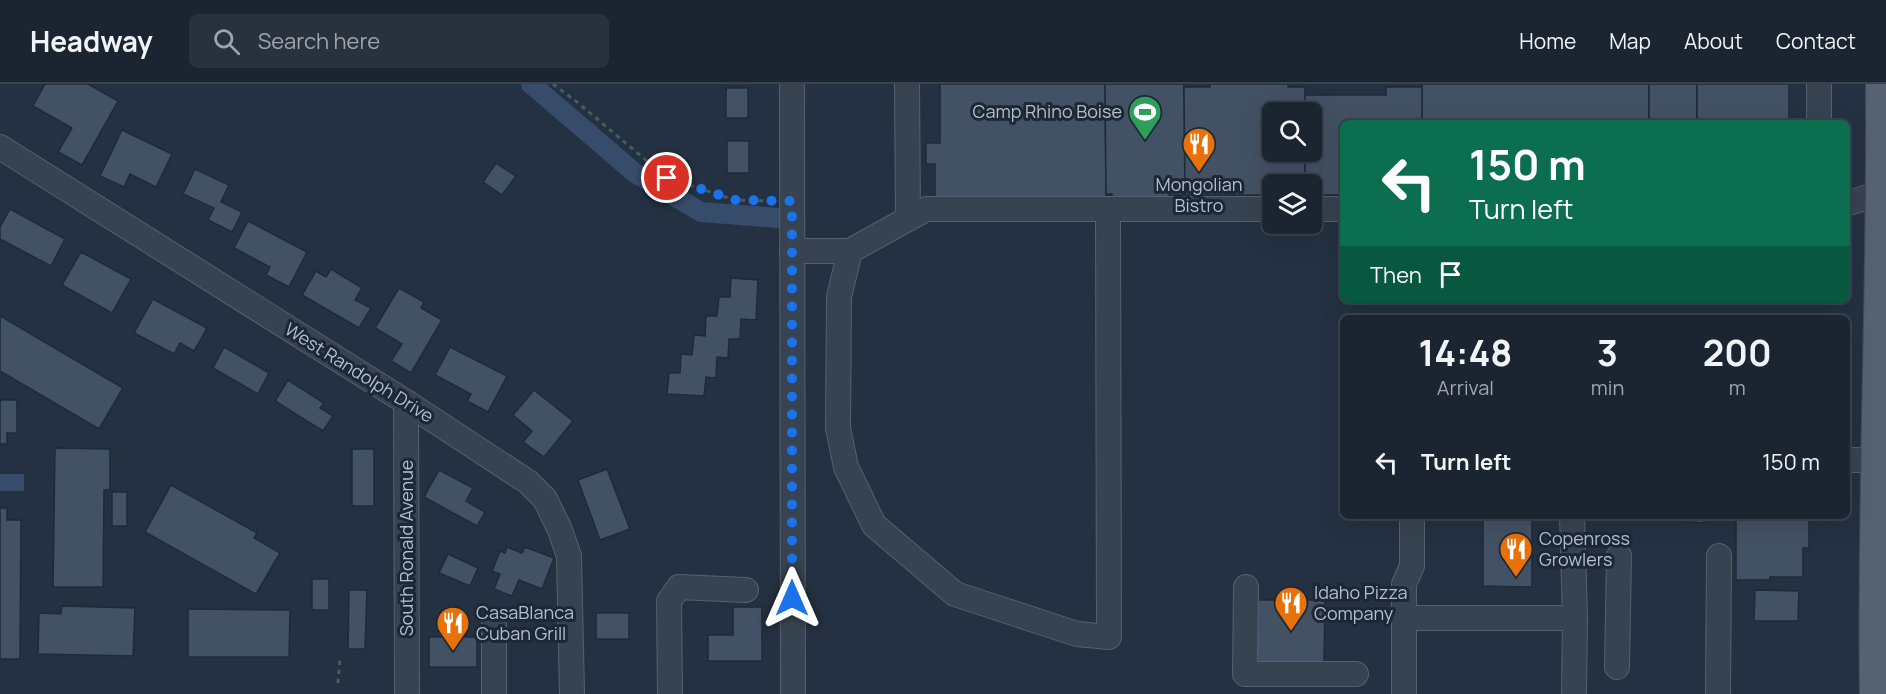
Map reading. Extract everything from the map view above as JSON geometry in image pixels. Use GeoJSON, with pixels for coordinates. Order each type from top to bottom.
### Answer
{"type":"FeatureCollection","features":[{"type":"Feature","properties":{"kind":"main road"},"geometry":{"type":"LineString","coordinates":[[1875,694],[1880,519],[1869,460],[1884,191],[1881,84]]}},
{"type":"Feature","properties":{"kind":"street"},"geometry":{"type":"LineString","coordinates":[[792,84],[793,694]]}},
{"type":"Feature","properties":{"kind":"street"},"geometry":{"type":"LineString","coordinates":[[907,84],[908,219]]}},
{"type":"Feature","properties":{"kind":"street"},"geometry":{"type":"LineString","coordinates":[[1819,84],[1819,120]]}},
{"type":"Feature","properties":{"kind":"street","name":"West Randolph Drive"},"geometry":{"type":"LineString","coordinates":[[0,147],[406,402],[528,482],[545,499],[569,556],[572,694]]}},
{"type":"Feature","properties":{"kind":"street"},"geometry":{"type":"LineString","coordinates":[[1850,203],[1884,191]]}},
{"type":"Feature","properties":{"kind":"street"},"geometry":{"type":"LineString","coordinates":[[850,251],[839,297],[838,428],[846,467],[874,525],[955,594],[1077,634],[1109,637],[1108,209]]}},
{"type":"Feature","properties":{"kind":"street"},"geometry":{"type":"LineString","coordinates":[[792,251],[850,251],[926,210],[1262,209]]}},
{"type":"Feature","properties":{"kind":"street"},"geometry":{"type":"LineString","coordinates":[[1322,209],[1340,209]]}},
{"type":"Feature","properties":{"kind":"street","name":"South Ronald Avenue"},"geometry":{"type":"LineString","coordinates":[[406,402],[408,694]]}},
{"type":"Feature","properties":{"kind":"street"},"geometry":{"type":"LineString","coordinates":[[1404,694],[1404,584],[1412,566],[1412,519]]}},
{"type":"Feature","properties":{"kind":"street"},"geometry":{"type":"LineString","coordinates":[[1572,519],[1575,618],[1574,694]]}},
{"type":"Feature","properties":{"kind":"street"},"geometry":{"type":"LineString","coordinates":[[1617,667],[1619,556]]}},
{"type":"Feature","properties":{"kind":"street"},"geometry":{"type":"LineString","coordinates":[[1718,694],[1719,556]]}},
{"type":"Feature","properties":{"kind":"street"},"geometry":{"type":"LineString","coordinates":[[670,694],[669,602],[679,587],[746,590]]}},
{"type":"Feature","properties":{"kind":"street"},"geometry":{"type":"LineString","coordinates":[[1246,587],[1245,674],[1356,674]]}},
{"type":"Feature","properties":{"kind":"street"},"geometry":{"type":"LineString","coordinates":[[1404,618],[1575,618]]}},
{"type":"Feature","properties":{"kind":"street"},"geometry":{"type":"LineString","coordinates":[[494,625],[494,694]]}},
{"type":"Feature","properties":{"kind":"path"},"geometry":{"type":"LineString","coordinates":[[553,84],[667,178],[735,200],[792,201]]}},
{"type":"Feature","properties":{"kind":"path"},"geometry":{"type":"LineString","coordinates":[[338,683],[340,658]]}},
{"type":"Feature","properties":{"kind":"water"},"geometry":{"type":"Polygon","coordinates":[[[0,474],[24,474],[24,491],[0,491],[0,474]]]}},
{"type":"Feature","properties":{"kind":"building"},"geometry":{"type":"Polygon","coordinates":[[[45,84],[88,84],[118,101],[82,165],[58,152],[72,128],[33,106],[45,84]]]}},
{"type":"Feature","properties":{"kind":"building"},"geometry":{"type":"Polygon","coordinates":[[[940,84],[1105,84],[1106,198],[935,199],[935,164],[926,164],[926,143],[940,143],[940,84]]]}},
{"type":"Feature","properties":{"kind":"building","name":"Camp Rhino Boise"},"geometry":{"type":"Polygon","coordinates":[[[1105,84],[1184,84],[1185,195],[1169,195],[1169,198],[1112,198],[1112,194],[1106,194],[1105,84]]]}},
{"type":"Feature","properties":{"kind":"building"},"geometry":{"type":"Polygon","coordinates":[[[1210,84],[1288,84],[1288,87],[1305,87],[1305,102],[1262,102],[1262,162],[1305,162],[1305,174],[1262,174],[1262,195],[1185,195],[1184,87],[1210,87],[1210,84]]]}},
{"type":"Feature","properties":{"kind":"building"},"geometry":{"type":"Polygon","coordinates":[[[1422,84],[1649,84],[1649,120],[1422,120],[1422,84]]]}},
{"type":"Feature","properties":{"kind":"building"},"geometry":{"type":"Polygon","coordinates":[[[1649,84],[1697,84],[1697,120],[1649,120],[1649,84]]]}},
{"type":"Feature","properties":{"kind":"building"},"geometry":{"type":"Polygon","coordinates":[[[1697,84],[1789,84],[1789,120],[1697,120],[1697,84]]]}},
{"type":"Feature","properties":{"kind":"building"},"geometry":{"type":"Polygon","coordinates":[[[1386,87],[1422,87],[1422,120],[1340,120],[1340,195],[1322,195],[1322,174],[1305,174],[1305,162],[1322,162],[1322,102],[1305,102],[1305,95],[1386,95],[1386,87]]]}},
{"type":"Feature","properties":{"kind":"building"},"geometry":{"type":"Polygon","coordinates":[[[726,88],[748,88],[748,118],[726,118],[726,88]]]}},
{"type":"Feature","properties":{"kind":"building"},"geometry":{"type":"Polygon","coordinates":[[[122,130],[172,154],[156,187],[130,174],[124,187],[100,176],[122,130]]]}},
{"type":"Feature","properties":{"kind":"building"},"geometry":{"type":"Polygon","coordinates":[[[727,141],[749,141],[749,173],[727,173],[727,141]]]}},
{"type":"Feature","properties":{"kind":"building"},"geometry":{"type":"Polygon","coordinates":[[[496,163],[516,176],[502,195],[483,182],[496,163]]]}},
{"type":"Feature","properties":{"kind":"building"},"geometry":{"type":"Polygon","coordinates":[[[195,169],[229,185],[221,202],[242,212],[232,232],[208,220],[214,208],[183,194],[195,169]]]}},
{"type":"Feature","properties":{"kind":"building"},"geometry":{"type":"Polygon","coordinates":[[[10,209],[65,239],[51,266],[0,239],[0,227],[10,209]]]}},
{"type":"Feature","properties":{"kind":"building"},"geometry":{"type":"Polygon","coordinates":[[[248,221],[307,252],[289,287],[266,275],[270,267],[234,248],[248,221]]]}},
{"type":"Feature","properties":{"kind":"building"},"geometry":{"type":"Polygon","coordinates":[[[81,252],[131,279],[112,313],[62,285],[81,252]]]}},
{"type":"Feature","properties":{"kind":"building"},"geometry":{"type":"Polygon","coordinates":[[[331,269],[362,288],[355,300],[371,308],[359,328],[302,295],[316,271],[326,277],[331,269]]]}},
{"type":"Feature","properties":{"kind":"building"},"geometry":{"type":"Polygon","coordinates":[[[731,278],[758,280],[756,320],[741,319],[740,339],[729,339],[728,358],[717,357],[716,378],[706,377],[704,396],[667,394],[669,373],[680,373],[681,354],[692,355],[694,335],[705,336],[706,316],[717,316],[719,297],[730,297],[731,278]]]}},
{"type":"Feature","properties":{"kind":"building"},"geometry":{"type":"Polygon","coordinates":[[[399,288],[424,302],[421,308],[442,320],[411,373],[391,361],[402,344],[375,328],[399,288]]]}},
{"type":"Feature","properties":{"kind":"building"},"geometry":{"type":"Polygon","coordinates":[[[153,299],[207,328],[194,351],[180,343],[174,354],[134,333],[153,299]]]}},
{"type":"Feature","properties":{"kind":"building"},"geometry":{"type":"Polygon","coordinates":[[[0,316],[123,388],[99,429],[0,371],[0,316]]]}},
{"type":"Feature","properties":{"kind":"building"},"geometry":{"type":"Polygon","coordinates":[[[224,347],[269,373],[258,394],[213,368],[224,347]]]}},
{"type":"Feature","properties":{"kind":"building"},"geometry":{"type":"Polygon","coordinates":[[[450,347],[507,376],[488,412],[467,401],[471,394],[435,375],[450,347]]]}},
{"type":"Feature","properties":{"kind":"building"},"geometry":{"type":"Polygon","coordinates":[[[288,380],[324,403],[320,408],[333,416],[323,431],[275,401],[288,380]]]}},
{"type":"Feature","properties":{"kind":"building"},"geometry":{"type":"Polygon","coordinates":[[[534,390],[573,421],[544,457],[523,442],[532,431],[513,415],[534,390]]]}},
{"type":"Feature","properties":{"kind":"building"},"geometry":{"type":"Polygon","coordinates":[[[0,400],[17,400],[17,433],[7,433],[7,444],[0,444],[0,400]]]}},
{"type":"Feature","properties":{"kind":"building"},"geometry":{"type":"Polygon","coordinates":[[[55,448],[110,449],[110,490],[104,490],[103,587],[53,587],[55,448]]]}},
{"type":"Feature","properties":{"kind":"building"},"geometry":{"type":"Polygon","coordinates":[[[352,449],[374,449],[374,506],[352,506],[352,449]]]}},
{"type":"Feature","properties":{"kind":"building"},"geometry":{"type":"Polygon","coordinates":[[[607,469],[630,529],[600,540],[578,480],[607,469]]]}},
{"type":"Feature","properties":{"kind":"building"},"geometry":{"type":"Polygon","coordinates":[[[439,470],[473,488],[466,501],[485,512],[477,526],[424,497],[439,470]]]}},
{"type":"Feature","properties":{"kind":"building"},"geometry":{"type":"Polygon","coordinates":[[[171,485],[257,533],[254,538],[280,553],[256,594],[145,532],[171,485]]]}},
{"type":"Feature","properties":{"kind":"building"},"geometry":{"type":"Polygon","coordinates":[[[112,492],[127,492],[127,526],[112,526],[112,492]]]}},
{"type":"Feature","properties":{"kind":"building"},"geometry":{"type":"Polygon","coordinates":[[[0,508],[7,508],[7,520],[21,520],[20,659],[0,659],[0,508]]]}},
{"type":"Feature","properties":{"kind":"building"},"geometry":{"type":"Polygon","coordinates":[[[1483,519],[1532,519],[1532,587],[1483,586],[1483,519]]]}},
{"type":"Feature","properties":{"kind":"building"},"geometry":{"type":"Polygon","coordinates":[[[1688,519],[1704,519],[1704,523],[1688,522],[1688,519]]]}},
{"type":"Feature","properties":{"kind":"building"},"geometry":{"type":"Polygon","coordinates":[[[1736,519],[1809,519],[1809,548],[1803,548],[1803,577],[1736,580],[1736,519]]]}},
{"type":"Feature","properties":{"kind":"building"},"geometry":{"type":"Polygon","coordinates":[[[507,547],[522,553],[525,547],[554,558],[542,589],[519,580],[512,596],[494,589],[500,574],[492,571],[500,551],[505,553],[507,547]]]}},
{"type":"Feature","properties":{"kind":"building"},"geometry":{"type":"Polygon","coordinates":[[[448,554],[478,568],[470,586],[439,573],[448,554]]]}},
{"type":"Feature","properties":{"kind":"building"},"geometry":{"type":"Polygon","coordinates":[[[312,579],[329,579],[329,610],[312,610],[312,579]]]}},
{"type":"Feature","properties":{"kind":"building"},"geometry":{"type":"Polygon","coordinates":[[[349,590],[367,590],[365,649],[348,649],[349,590]]]}},
{"type":"Feature","properties":{"kind":"building"},"geometry":{"type":"Polygon","coordinates":[[[1755,590],[1799,591],[1798,621],[1754,621],[1755,590]]]}},
{"type":"Feature","properties":{"kind":"building","name":"Idaho Pizza Company"},"geometry":{"type":"Polygon","coordinates":[[[1257,600],[1325,600],[1324,665],[1257,665],[1257,600]]]}},
{"type":"Feature","properties":{"kind":"building"},"geometry":{"type":"Polygon","coordinates":[[[62,606],[135,608],[133,656],[38,654],[39,613],[61,614],[62,606]]]}},
{"type":"Feature","properties":{"kind":"building"},"geometry":{"type":"Polygon","coordinates":[[[733,607],[762,607],[762,661],[708,661],[708,635],[733,635],[733,607]]]}},
{"type":"Feature","properties":{"kind":"building"},"geometry":{"type":"Polygon","coordinates":[[[188,609],[290,610],[289,657],[188,657],[188,609]]]}},
{"type":"Feature","properties":{"kind":"building"},"geometry":{"type":"Polygon","coordinates":[[[596,613],[629,613],[629,639],[596,639],[596,613]]]}},
{"type":"Feature","properties":{"kind":"building","name":"CasaBlanca Cuban Grill"},"geometry":{"type":"Polygon","coordinates":[[[429,637],[477,637],[477,667],[429,667],[429,637]]]}},
{"type":"Feature","properties":{"kind":"waterway"},"geometry":{"type":"LineString","coordinates":[[531,84],[635,173],[701,212],[779,218]]}},
{"type":"Feature","properties":{"kind":"place","name":"Camp Rhino Boise"},"geometry":{"type":"Point","coordinates":[1145,141]}},
{"type":"Feature","properties":{"kind":"place","name":"Mongolian Bistro"},"geometry":{"type":"Point","coordinates":[1199,173]}},
{"type":"Feature","properties":{"kind":"place","name":"Copenross Growlers"},"geometry":{"type":"Point","coordinates":[1516,578]}},
{"type":"Feature","properties":{"kind":"place","name":"Idaho Pizza Company"},"geometry":{"type":"Point","coordinates":[1291,632]}},
{"type":"Feature","properties":{"kind":"place","name":"CasaBlanca Cuban Grill"},"geometry":{"type":"Point","coordinates":[453,652]}},
{"type":"Feature","properties":{"kind":"route"},"geometry":{"type":"LineString","coordinates":[[667,178],[735,200],[792,201],[792,598]]}}]}
